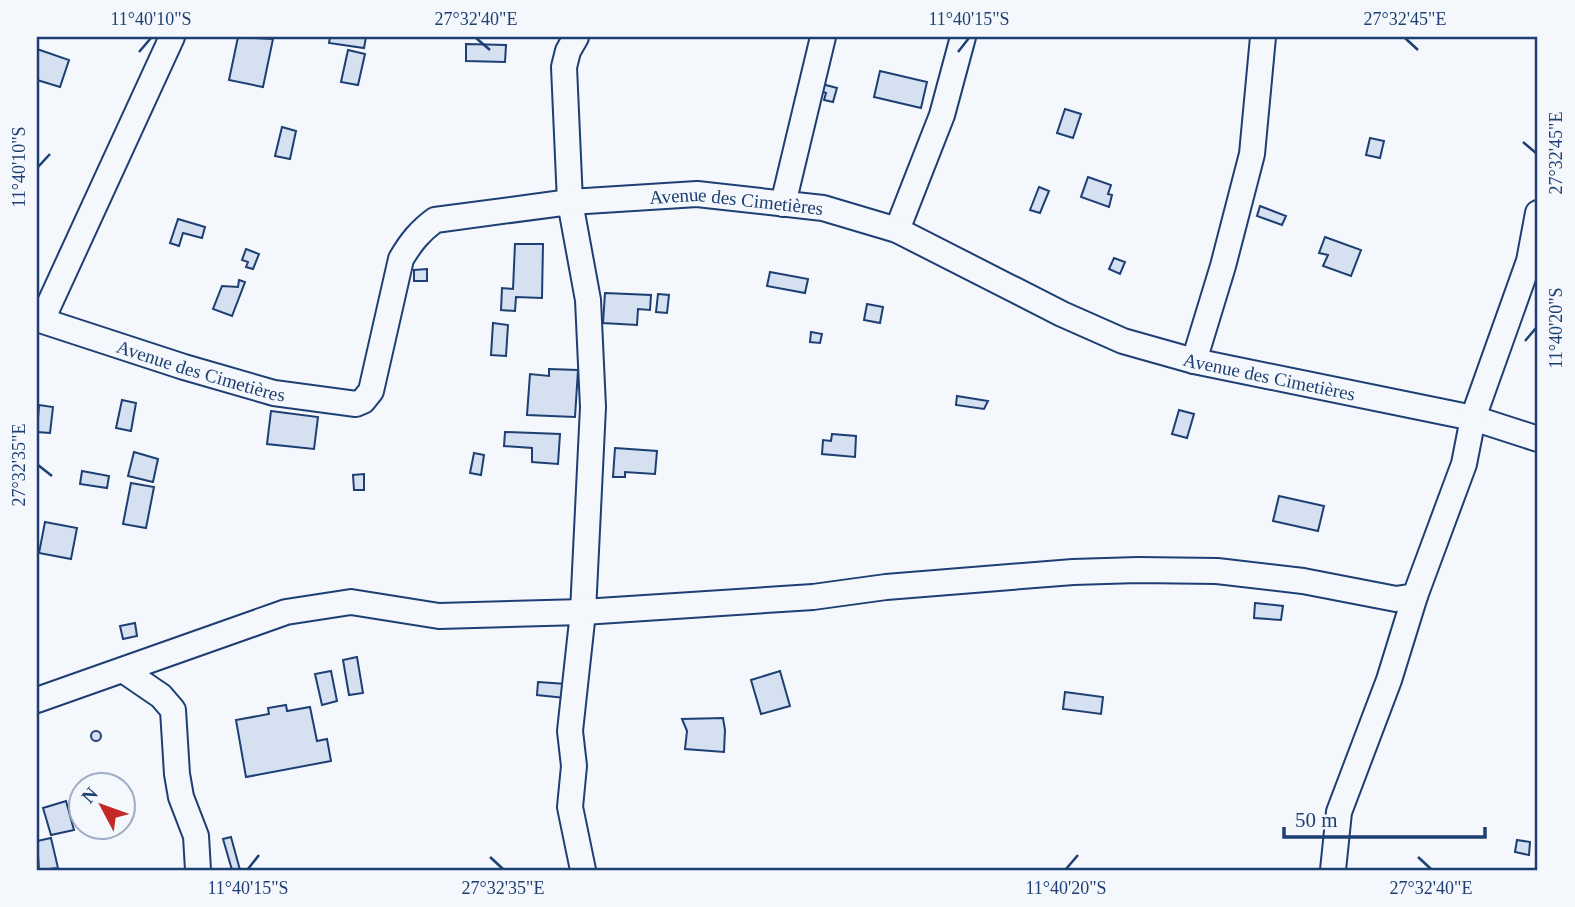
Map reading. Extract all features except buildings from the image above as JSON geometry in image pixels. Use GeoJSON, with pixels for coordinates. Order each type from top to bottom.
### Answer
{"type":"FeatureCollection","features":[{"type":"Feature","properties":{"kind":"street"},"geometry":{"type":"LineString","coordinates":[[39,319],[172,37]]}},
{"type":"Feature","properties":{"kind":"street"},"geometry":{"type":"LineString","coordinates":[[576,37],[568,51],[564,67],[570,202],[588,300],[593,407],[583,612],[570,731],[574,766],[570,807],[583,870]]}},
{"type":"Feature","properties":{"kind":"street"},"geometry":{"type":"LineString","coordinates":[[783,204],[823,37]]}},
{"type":"Feature","properties":{"kind":"street"},"geometry":{"type":"LineString","coordinates":[[897,230],[942,115],[963,37]]}},
{"type":"Feature","properties":{"kind":"street"},"geometry":{"type":"LineString","coordinates":[[1194,361],[1223,266],[1252,154],[1251,140],[1263,37]]}},
{"type":"Feature","properties":{"kind":"street","name":"Avenue des Cimetières"},"geometry":{"type":"LineString","coordinates":[[39,319],[184,367],[274,393],[356,404],[363,401],[371,391],[401,258],[411,241],[435,220],[570,202],[697,194],[823,208],[897,230],[1062,314],[1123,341],[1194,361],[1473,418],[1538,439]]}},
{"type":"Feature","properties":{"kind":"street"},"geometry":{"type":"LineString","coordinates":[[1333,870],[1339,812],[1390,680],[1415,596],[1464,464],[1473,418],[1529,261],[1538,213]]}},
{"type":"Feature","properties":{"kind":"street"},"geometry":{"type":"LineString","coordinates":[[37,701],[286,612],[351,602],[439,616],[583,612],[813,597],[886,587],[1073,572],[1138,570],[1217,571],[1303,581],[1396,598],[1415,596]]}},
{"type":"Feature","properties":{"kind":"street"},"geometry":{"type":"LineString","coordinates":[[123,670],[162,696],[173,710],[177,774],[181,797],[196,836],[198,870]]}}]}
